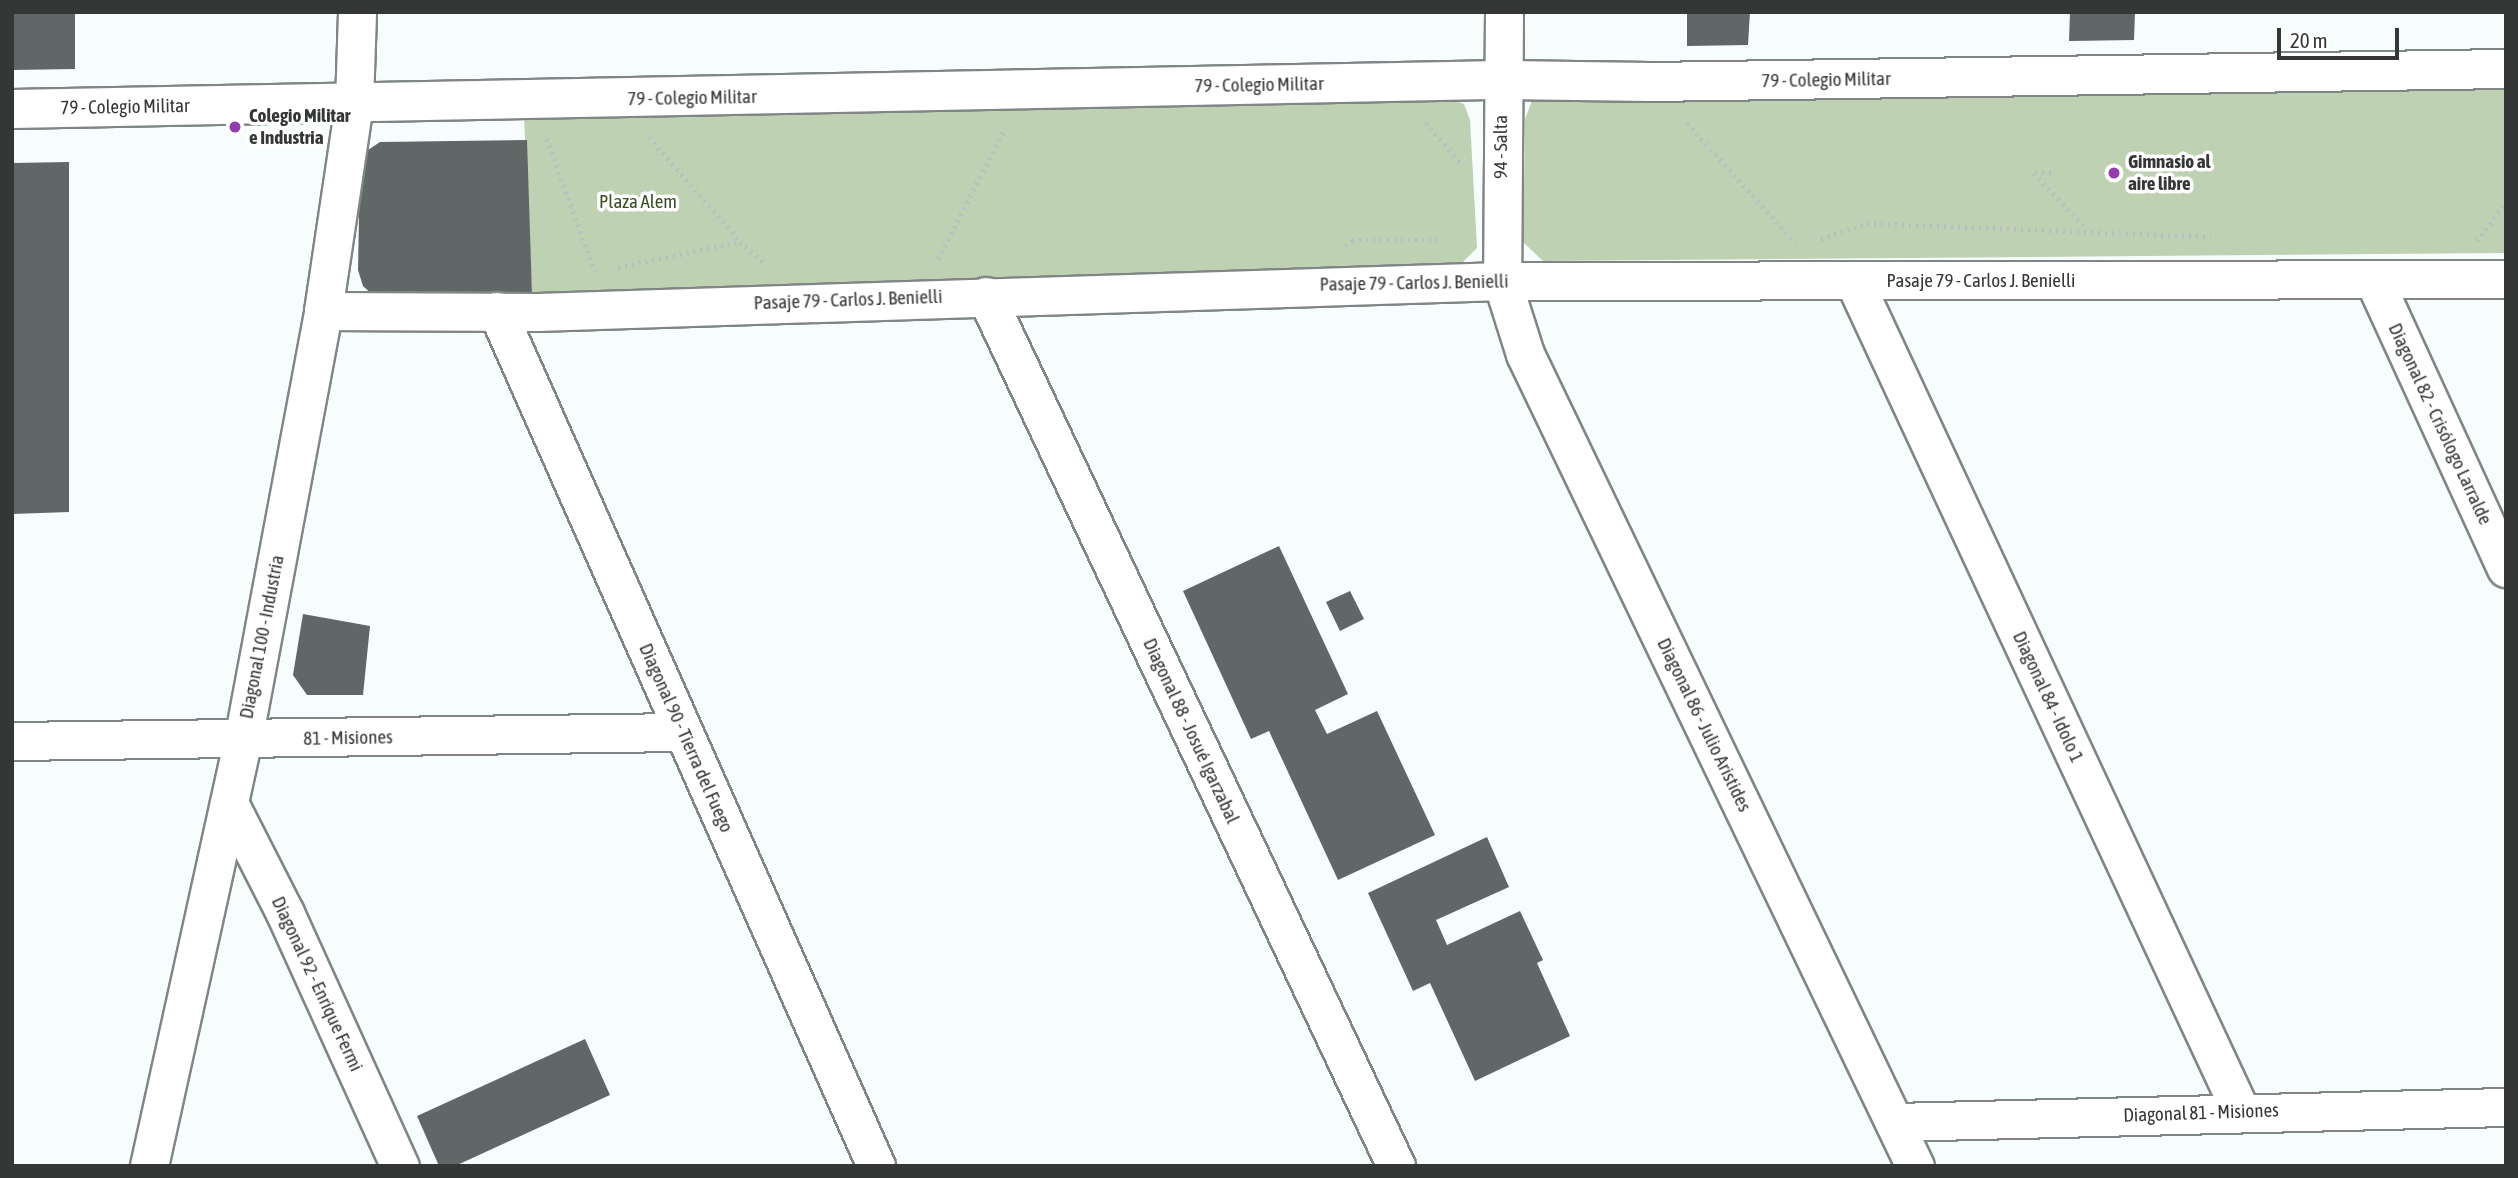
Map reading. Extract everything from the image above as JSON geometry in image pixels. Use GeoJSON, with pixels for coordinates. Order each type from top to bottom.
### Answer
{"type":"FeatureCollection","features":[{"type":"Feature","properties":{"kind":"street","name":"Diagonal 100 - Industria"},"geometry":{"type":"LineString","coordinates":[[149,1166],[243,740],[323,311],[354,103],[357,12]]}},
{"type":"Feature","properties":{"kind":"street","name":"94 - Salta"},"geometry":{"type":"LineString","coordinates":[[1502,281],[1504,12]]}},
{"type":"Feature","properties":{"kind":"street","name":"79 - Colegio Militar"},"geometry":{"type":"LineString","coordinates":[[12,109],[617,100],[1502,79],[1650,82],[2506,69]]}},
{"type":"Feature","properties":{"kind":"street","name":"Pasaje 79 - Carlos J. Benielli"},"geometry":{"type":"LineString","coordinates":[[323,311],[497,311],[1502,281],[2506,279]]}},
{"type":"Feature","properties":{"kind":"street","name":"Diagonal 82 - Crisólogo Larralde"},"geometry":{"type":"LineString","coordinates":[[2374,280],[2506,568]]}},
{"type":"Feature","properties":{"kind":"street","name":"Diagonal 86 - Julio Aristides"},"geometry":{"type":"LineString","coordinates":[[1502,281],[1525,354],[1915,1166]]}},
{"type":"Feature","properties":{"kind":"street","name":"Diagonal 84 - Idolo 1"},"geometry":{"type":"LineString","coordinates":[[1854,281],[2241,1112]]}},
{"type":"Feature","properties":{"kind":"street","name":"Diagonal 88 - Josué Igarzabal"},"geometry":{"type":"LineString","coordinates":[[986,296],[1396,1166]]}},
{"type":"Feature","properties":{"kind":"street","name":"Diagonal 90 - Tierra del Fuego"},"geometry":{"type":"LineString","coordinates":[[497,311],[876,1166]]}},
{"type":"Feature","properties":{"kind":"street","name":"81 - Misiones"},"geometry":{"type":"LineString","coordinates":[[12,741],[683,732]]}},
{"type":"Feature","properties":{"kind":"street","name":"Diagonal 92 - Enrique Fermi"},"geometry":{"type":"LineString","coordinates":[[229,803],[285,913],[400,1166]]}},
{"type":"Feature","properties":{"kind":"street","name":"Diagonal 81 - Misiones"},"geometry":{"type":"LineString","coordinates":[[1895,1122],[2506,1107]]}},
{"type":"Feature","properties":{"kind":"path"},"geometry":{"type":"LineString","coordinates":[[1650,82],[1794,237],[1820,239],[1867,223],[2087,229],[2034,173],[2054,173]]}},
{"type":"Feature","properties":{"kind":"path"},"geometry":{"type":"LineString","coordinates":[[1392,83],[1501,210]]}},
{"type":"Feature","properties":{"kind":"path"},"geometry":{"type":"LineString","coordinates":[[919,298],[1024,89]]}},
{"type":"Feature","properties":{"kind":"path"},"geometry":{"type":"LineString","coordinates":[[533,100],[596,272]]}},
{"type":"Feature","properties":{"kind":"path"},"geometry":{"type":"LineString","coordinates":[[617,100],[740,242]]}},
{"type":"Feature","properties":{"kind":"path"},"geometry":{"type":"LineString","coordinates":[[2474,244],[2506,202]]}},
{"type":"Feature","properties":{"kind":"green space"},"geometry":{"type":"Polygon","coordinates":[[[2506,86],[2506,253],[1543,261],[1523,242],[1525,119],[1533,98],[2506,86]]]}},
{"type":"Feature","properties":{"kind":"green space","name":"Plaza Alem"},"geometry":{"type":"Polygon","coordinates":[[[1449,99],[1464,104],[1470,120],[1477,248],[1457,268],[532,294],[524,115],[1449,99]]]}},
{"type":"Feature","properties":{"kind":"building"},"geometry":{"type":"Polygon","coordinates":[[[12,12],[75,12],[75,69],[12,70],[12,12]]]}},
{"type":"Feature","properties":{"kind":"building"},"geometry":{"type":"Polygon","coordinates":[[[1687,12],[1750,12],[1748,45],[1687,46],[1687,12]]]}},
{"type":"Feature","properties":{"kind":"building"},"geometry":{"type":"Polygon","coordinates":[[[2070,12],[2135,12],[2134,40],[2069,41],[2070,12]]]}},
{"type":"Feature","properties":{"kind":"building"},"geometry":{"type":"Polygon","coordinates":[[[527,140],[532,294],[375,297],[363,286],[358,270],[360,162],[368,150],[380,142],[527,140]]]}},
{"type":"Feature","properties":{"kind":"building"},"geometry":{"type":"Polygon","coordinates":[[[69,162],[69,512],[12,514],[12,163],[69,162]]]}},
{"type":"Feature","properties":{"kind":"building"},"geometry":{"type":"Polygon","coordinates":[[[1279,546],[1348,694],[1315,710],[1327,734],[1377,711],[1435,835],[1338,880],[1269,731],[1251,739],[1183,591],[1279,546]]]}},
{"type":"Feature","properties":{"kind":"building"},"geometry":{"type":"Polygon","coordinates":[[[1350,591],[1364,619],[1340,631],[1326,602],[1350,591]]]}},
{"type":"Feature","properties":{"kind":"building"},"geometry":{"type":"Polygon","coordinates":[[[303,614],[370,626],[363,695],[307,695],[293,675],[303,614]]]}},
{"type":"Feature","properties":{"kind":"building"},"geometry":{"type":"Polygon","coordinates":[[[1487,837],[1509,887],[1436,920],[1447,945],[1520,911],[1543,960],[1537,963],[1570,1036],[1475,1081],[1430,983],[1413,991],[1368,893],[1487,837]]]}},
{"type":"Feature","properties":{"kind":"building"},"geometry":{"type":"Polygon","coordinates":[[[585,1039],[610,1095],[455,1166],[439,1166],[417,1116],[585,1039]]]}},
{"type":"Feature","properties":{"kind":"place","name":"Colegio Militar e Industria"},"geometry":{"type":"Point","coordinates":[235,127]}},
{"type":"Feature","properties":{"kind":"place","name":"Gimnasio al aire libre"},"geometry":{"type":"Point","coordinates":[2114,173]}}]}
